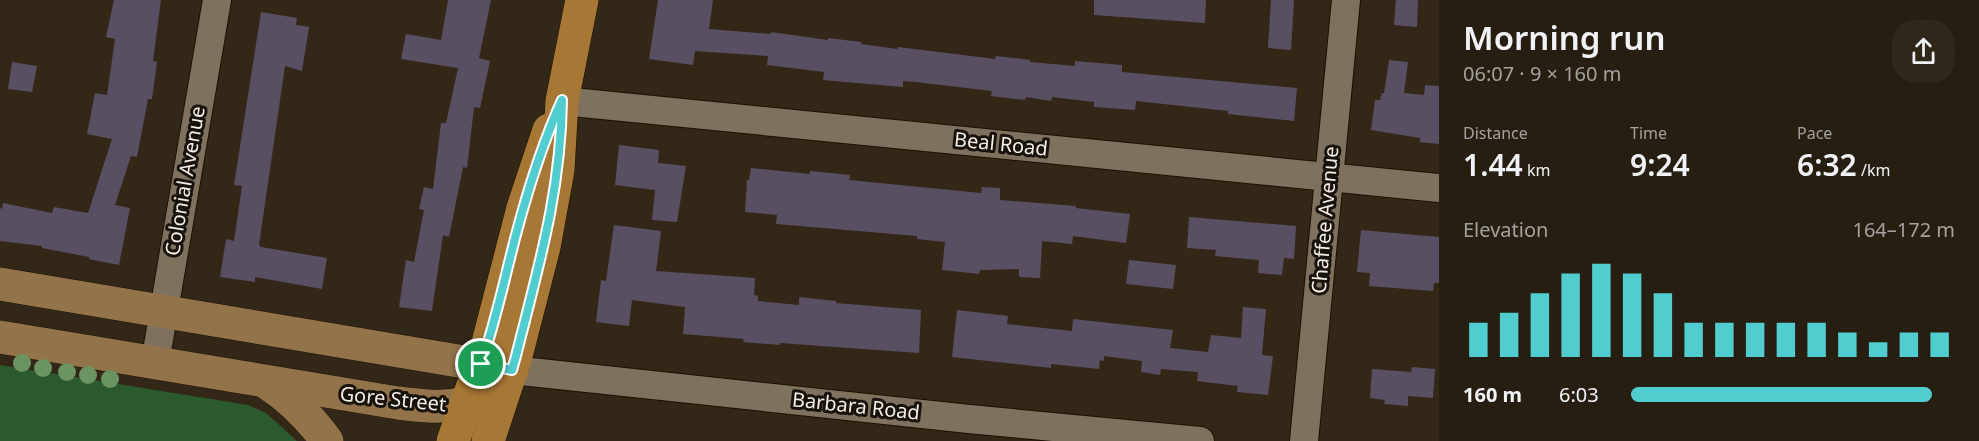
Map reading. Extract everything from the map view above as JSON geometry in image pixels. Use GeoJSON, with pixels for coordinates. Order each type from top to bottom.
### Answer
{"type":"FeatureCollection","features":[{"type":"Feature","properties":{"kind":"main road"},"geometry":{"type":"LineString","coordinates":[[488,441],[496,367],[491,332],[523,208],[562,100],[582,0]]}},
{"type":"Feature","properties":{"kind":"main road"},"geometry":{"type":"LineString","coordinates":[[453,441],[466,405],[496,367]]}},
{"type":"Feature","properties":{"kind":"street","name":"Colonial Avenue"},"geometry":{"type":"LineString","coordinates":[[155,363],[217,0]]}},
{"type":"Feature","properties":{"kind":"street","name":"Chaffee Avenue"},"geometry":{"type":"LineString","coordinates":[[1304,441],[1346,0]]}},
{"type":"Feature","properties":{"kind":"street","name":"Beal Road"},"geometry":{"type":"LineString","coordinates":[[562,100],[1439,188]]}},
{"type":"Feature","properties":{"kind":"street"},"geometry":{"type":"LineString","coordinates":[[0,284],[496,367]]}},
{"type":"Feature","properties":{"kind":"street","name":"Gore Street"},"geometry":{"type":"LineString","coordinates":[[0,338],[414,405],[443,407],[466,405]]}},
{"type":"Feature","properties":{"kind":"street","name":"Barbara Road"},"geometry":{"type":"LineString","coordinates":[[496,367],[1200,441]]}},
{"type":"Feature","properties":{"kind":"street"},"geometry":{"type":"LineString","coordinates":[[263,381],[300,408],[327,441]]}},
{"type":"Feature","properties":{"kind":"green space"},"geometry":{"type":"Polygon","coordinates":[[[0,365],[248,405],[266,413],[297,441],[0,441],[0,365]]]}},
{"type":"Feature","properties":{"kind":"building"},"geometry":{"type":"Polygon","coordinates":[[[114,0],[161,0],[153,61],[157,62],[152,99],[148,99],[137,157],[131,156],[115,205],[130,208],[119,265],[42,248],[42,246],[0,241],[0,208],[2,209],[3,203],[52,213],[54,207],[88,213],[112,139],[87,134],[95,93],[107,95],[115,39],[106,37],[114,0]]]}},
{"type":"Feature","properties":{"kind":"building"},"geometry":{"type":"Polygon","coordinates":[[[448,0],[491,0],[479,58],[490,61],[480,108],[474,107],[467,168],[463,167],[449,237],[443,235],[432,311],[399,307],[406,260],[414,262],[424,210],[419,209],[424,187],[433,189],[441,123],[446,123],[458,68],[401,59],[406,34],[441,40],[448,0]]]}},
{"type":"Feature","properties":{"kind":"building"},"geometry":{"type":"Polygon","coordinates":[[[658,0],[713,0],[709,29],[771,34],[771,32],[861,42],[861,44],[897,49],[898,47],[995,59],[996,56],[1075,66],[1075,61],[1122,65],[1122,72],[1297,88],[1294,121],[1136,101],[1135,110],[1094,107],[1094,102],[1052,97],[1051,101],[1026,97],[1025,100],[991,96],[992,91],[916,82],[903,81],[903,87],[823,80],[824,72],[767,65],[768,56],[695,51],[693,65],[649,59],[658,0]]]}},
{"type":"Feature","properties":{"kind":"building"},"geometry":{"type":"Polygon","coordinates":[[[1094,0],[1206,0],[1205,23],[1094,15],[1094,0]]]}},
{"type":"Feature","properties":{"kind":"building"},"geometry":{"type":"Polygon","coordinates":[[[1271,0],[1294,0],[1291,50],[1268,48],[1271,0]]]}},
{"type":"Feature","properties":{"kind":"building"},"geometry":{"type":"Polygon","coordinates":[[[1396,0],[1418,0],[1417,27],[1394,25],[1396,0]]]}},
{"type":"Feature","properties":{"kind":"building"},"geometry":{"type":"Polygon","coordinates":[[[261,12],[297,18],[296,25],[309,27],[302,71],[285,66],[259,245],[327,258],[322,289],[255,277],[255,282],[220,277],[226,239],[234,241],[242,186],[234,185],[261,12]]]}},
{"type":"Feature","properties":{"kind":"building"},"geometry":{"type":"Polygon","coordinates":[[[1389,60],[1408,62],[1404,93],[1424,95],[1425,85],[1439,86],[1439,144],[1420,142],[1420,138],[1371,130],[1375,100],[1380,100],[1384,93],[1389,60]]]}},
{"type":"Feature","properties":{"kind":"building"},"geometry":{"type":"Polygon","coordinates":[[[12,62],[37,66],[32,92],[8,89],[12,62]]]}},
{"type":"Feature","properties":{"kind":"building"},"geometry":{"type":"Polygon","coordinates":[[[619,145],[659,150],[658,163],[686,166],[677,222],[652,220],[655,190],[615,185],[619,145]]]}},
{"type":"Feature","properties":{"kind":"building"},"geometry":{"type":"Polygon","coordinates":[[[751,168],[810,174],[810,171],[850,175],[849,180],[981,193],[982,187],[1000,188],[1000,200],[1076,206],[1076,208],[1130,214],[1126,243],[1073,236],[1072,244],[1042,241],[1040,278],[1019,277],[1019,269],[980,270],[979,274],[942,270],[945,242],[917,239],[917,236],[776,224],[777,215],[745,212],[747,180],[749,180],[751,168]]]}},
{"type":"Feature","properties":{"kind":"building"},"geometry":{"type":"Polygon","coordinates":[[[1189,217],[1296,226],[1294,259],[1284,258],[1282,275],[1258,273],[1259,260],[1215,256],[1216,250],[1187,248],[1189,217]]]}},
{"type":"Feature","properties":{"kind":"building"},"geometry":{"type":"Polygon","coordinates":[[[614,225],[661,231],[656,271],[755,278],[754,295],[758,296],[758,301],[799,305],[799,297],[836,301],[836,303],[921,310],[919,353],[780,343],[780,345],[743,342],[744,339],[683,334],[685,307],[632,300],[629,326],[596,322],[601,280],[606,281],[614,225]]]}},
{"type":"Feature","properties":{"kind":"building"},"geometry":{"type":"Polygon","coordinates":[[[1361,230],[1439,237],[1439,283],[1434,283],[1433,291],[1369,286],[1370,273],[1357,272],[1361,230]]]}},
{"type":"Feature","properties":{"kind":"building"},"geometry":{"type":"Polygon","coordinates":[[[1129,260],[1176,265],[1173,289],[1126,284],[1129,260]]]}},
{"type":"Feature","properties":{"kind":"building"},"geometry":{"type":"Polygon","coordinates":[[[1243,307],[1266,309],[1262,355],[1273,356],[1268,395],[1237,392],[1238,386],[1197,381],[1198,372],[1161,369],[1160,375],[1141,372],[1142,361],[1104,356],[1104,361],[1100,360],[1099,369],[1051,364],[1051,368],[952,357],[957,310],[1008,316],[1007,324],[1072,331],[1073,319],[1173,330],[1170,348],[1208,352],[1211,335],[1241,338],[1243,307]]]}},
{"type":"Feature","properties":{"kind":"building"},"geometry":{"type":"Polygon","coordinates":[[[1412,367],[1435,369],[1433,398],[1408,396],[1408,406],[1384,404],[1385,400],[1370,398],[1372,369],[1411,372],[1412,367]]]}},
{"type":"Feature","properties":{"kind":"route"},"geometry":{"type":"LineString","coordinates":[[562,100],[561,147],[555,192],[544,247],[512,370],[481,364],[523,208],[562,100]]}}]}
